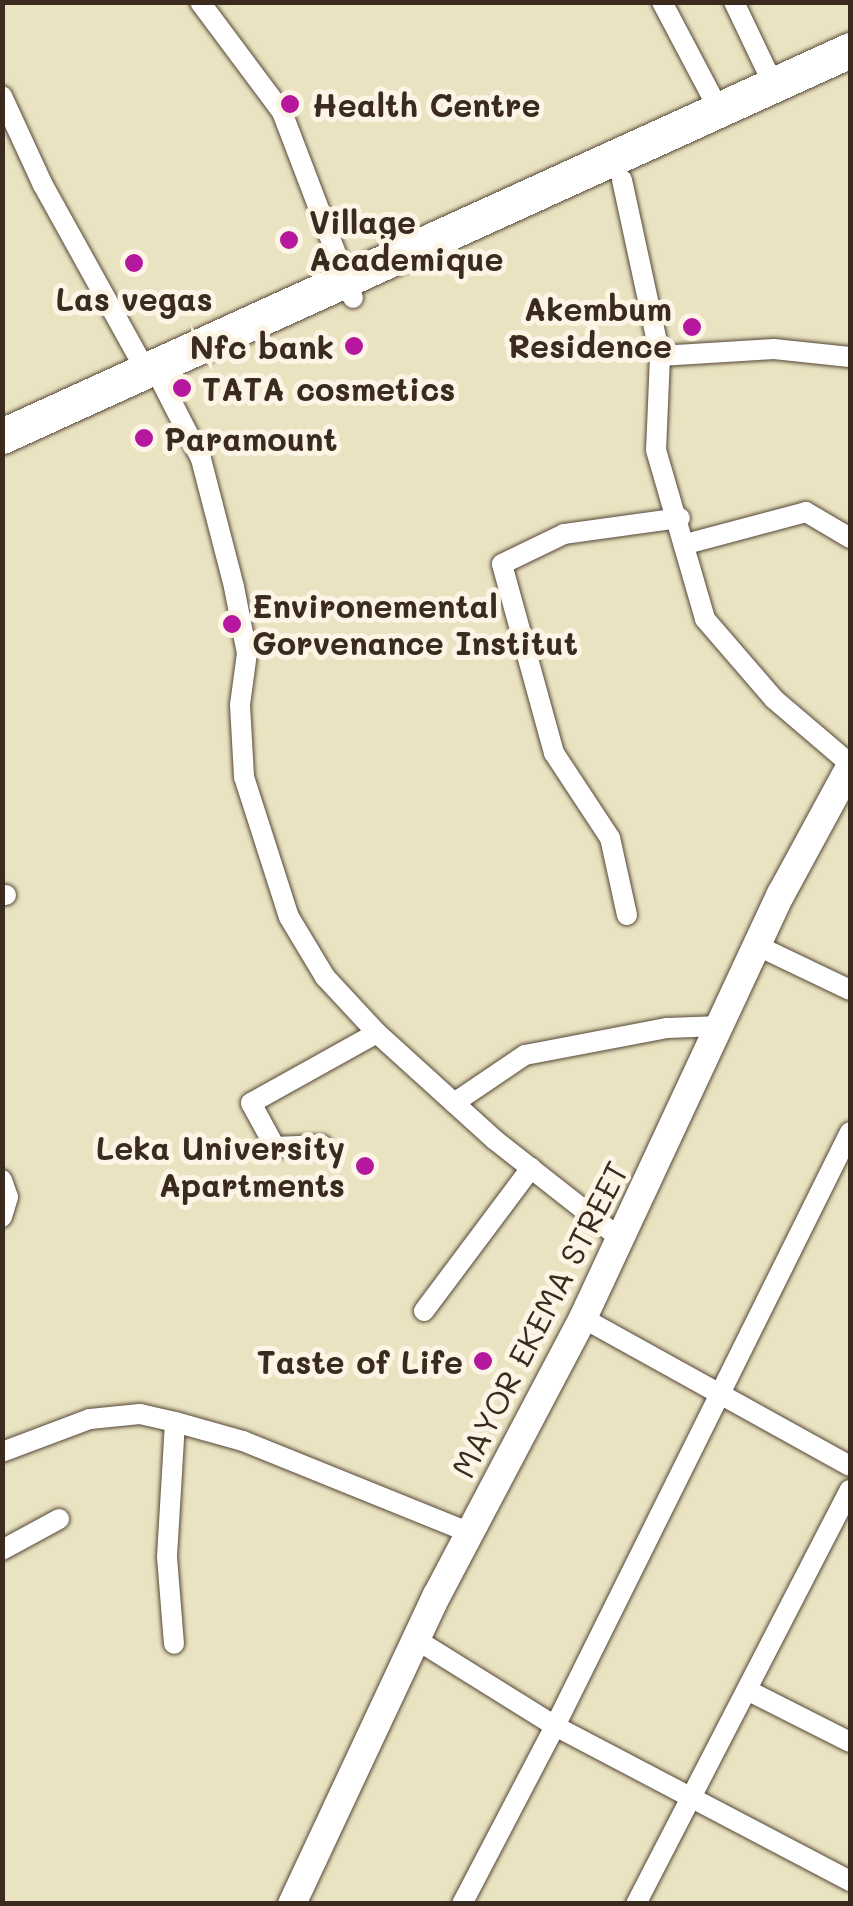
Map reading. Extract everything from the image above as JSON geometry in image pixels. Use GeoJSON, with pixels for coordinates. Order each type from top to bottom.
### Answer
{"type":"FeatureCollection","features":[{"type":"Feature","properties":{"kind":"highway"},"geometry":{"type":"LineString","coordinates":[[2,456],[155,378],[850,50]]}},
{"type":"Feature","properties":{"kind":"highway"},"geometry":{"type":"LineString","coordinates":[[348,290],[622,180],[850,72]]}},
{"type":"Feature","properties":{"kind":"highway"},"geometry":{"type":"LineString","coordinates":[[2,436],[155,378]]}},
{"type":"Feature","properties":{"kind":"street"},"geometry":{"type":"LineString","coordinates":[[200,2],[282,112],[348,290]]}},
{"type":"Feature","properties":{"kind":"street"},"geometry":{"type":"LineString","coordinates":[[662,2],[720,112]]}},
{"type":"Feature","properties":{"kind":"street"},"geometry":{"type":"LineString","coordinates":[[734,2],[775,88]]}},
{"type":"Feature","properties":{"kind":"street"},"geometry":{"type":"LineString","coordinates":[[2,96],[43,185],[201,459],[247,652],[240,705],[244,776],[268,862],[312,958],[377,1033],[530,1168],[621,1239]]}},
{"type":"Feature","properties":{"kind":"street"},"geometry":{"type":"LineString","coordinates":[[622,180],[660,356],[656,450],[680,518],[706,619],[728,651],[850,766]]}},
{"type":"Feature","properties":{"kind":"street"},"geometry":{"type":"LineString","coordinates":[[660,356],[774,349],[850,357]]}},
{"type":"Feature","properties":{"kind":"street"},"geometry":{"type":"LineString","coordinates":[[686,544],[806,512],[850,538]]}},
{"type":"Feature","properties":{"kind":"street"},"geometry":{"type":"LineString","coordinates":[[627,915],[610,838],[554,753],[502,564],[564,534],[680,518]]}},
{"type":"Feature","properties":{"kind":"street","name":"MAYOR EKEMA STREET"},"geometry":{"type":"LineString","coordinates":[[292,1904],[417,1640],[584,1318],[722,1026],[756,945],[850,766]]}},
{"type":"Feature","properties":{"kind":"street"},"geometry":{"type":"LineString","coordinates":[[756,945],[850,990]]}},
{"type":"Feature","properties":{"kind":"street"},"geometry":{"type":"LineString","coordinates":[[454,1103],[526,1056],[667,1028],[722,1026]]}},
{"type":"Feature","properties":{"kind":"street"},"geometry":{"type":"LineString","coordinates":[[322,1145],[275,1146],[251,1103],[377,1033]]}},
{"type":"Feature","properties":{"kind":"street"},"geometry":{"type":"LineString","coordinates":[[462,1904],[722,1396],[850,1132]]}},
{"type":"Feature","properties":{"kind":"street"},"geometry":{"type":"LineString","coordinates":[[424,1311],[530,1168]]}},
{"type":"Feature","properties":{"kind":"street"},"geometry":{"type":"LineString","coordinates":[[2,1180],[8,1197],[2,1218]]}},
{"type":"Feature","properties":{"kind":"street"},"geometry":{"type":"LineString","coordinates":[[584,1318],[850,1466]]}},
{"type":"Feature","properties":{"kind":"street"},"geometry":{"type":"LineString","coordinates":[[2,1452],[90,1419],[140,1414],[259,1447],[471,1534]]}},
{"type":"Feature","properties":{"kind":"street"},"geometry":{"type":"LineString","coordinates":[[174,1644],[167,1557],[175,1422]]}},
{"type":"Feature","properties":{"kind":"street"},"geometry":{"type":"LineString","coordinates":[[636,1904],[850,1490]]}},
{"type":"Feature","properties":{"kind":"street"},"geometry":{"type":"LineString","coordinates":[[2,1550],[59,1520]]}},
{"type":"Feature","properties":{"kind":"street"},"geometry":{"type":"LineString","coordinates":[[417,1640],[555,1726],[850,1880]]}},
{"type":"Feature","properties":{"kind":"street"},"geometry":{"type":"LineString","coordinates":[[747,1690],[850,1742]]}},
{"type":"Feature","properties":{"kind":"place","name":"Health Centre"},"geometry":{"type":"Point","coordinates":[290,104]}},
{"type":"Feature","properties":{"kind":"place","name":"Village Academique"},"geometry":{"type":"Point","coordinates":[289,240]}},
{"type":"Feature","properties":{"kind":"place","name":"Las vegas"},"geometry":{"type":"Point","coordinates":[134,263]}},
{"type":"Feature","properties":{"kind":"place","name":"Akembum Residence"},"geometry":{"type":"Point","coordinates":[692,327]}},
{"type":"Feature","properties":{"kind":"place","name":"Nfc bank"},"geometry":{"type":"Point","coordinates":[354,346]}},
{"type":"Feature","properties":{"kind":"place","name":"TATA cosmetics"},"geometry":{"type":"Point","coordinates":[182,388]}},
{"type":"Feature","properties":{"kind":"place","name":"Paramount"},"geometry":{"type":"Point","coordinates":[144,438]}},
{"type":"Feature","properties":{"kind":"place","name":"Environemental Gorvenance Institut"},"geometry":{"type":"Point","coordinates":[232,624]}},
{"type":"Feature","properties":{"kind":"place","name":"Leka University Apartments"},"geometry":{"type":"Point","coordinates":[365,1166]}},
{"type":"Feature","properties":{"kind":"place","name":"Taste of Life"},"geometry":{"type":"Point","coordinates":[483,1361]}}]}
